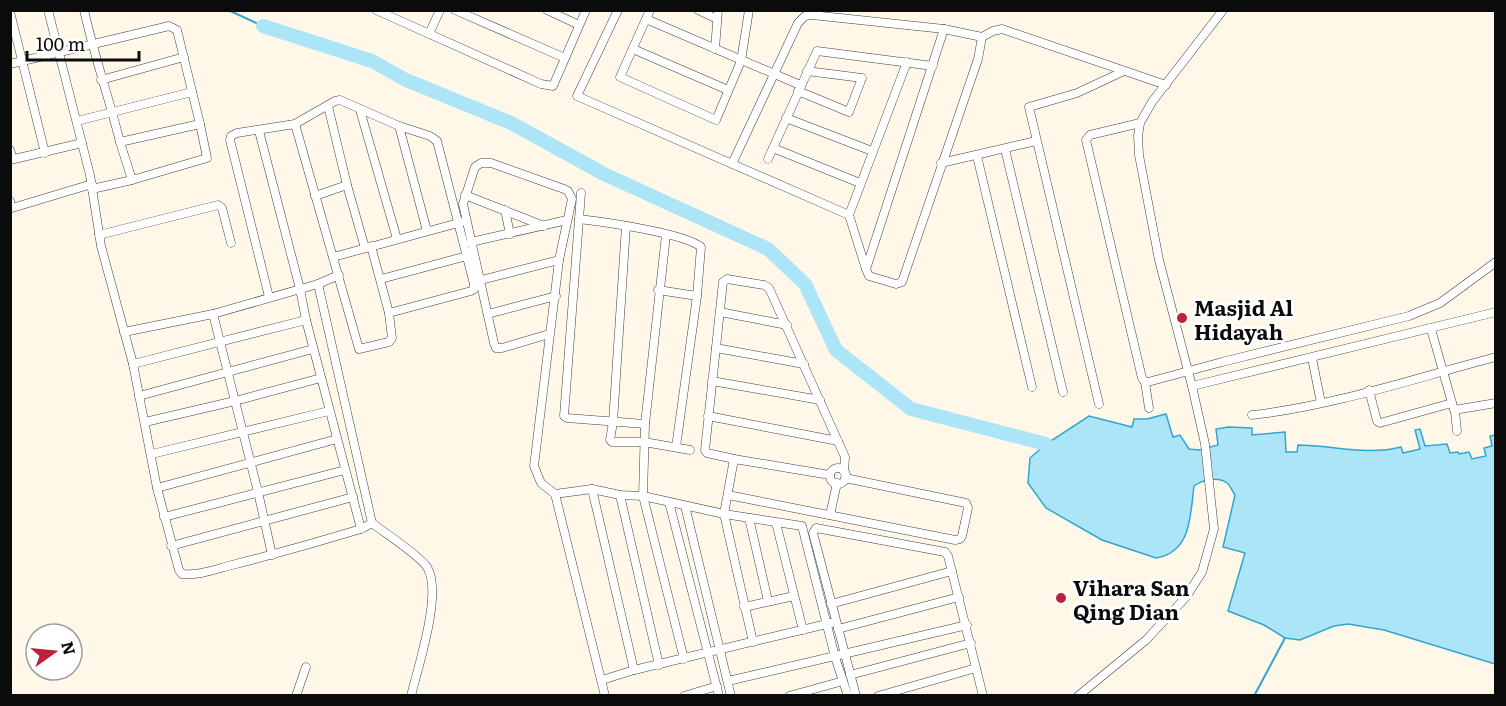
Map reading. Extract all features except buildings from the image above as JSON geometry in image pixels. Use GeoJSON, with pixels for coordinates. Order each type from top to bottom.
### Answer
{"type":"FeatureCollection","features":[{"type":"Feature","properties":{"kind":"street"},"geometry":{"type":"LineString","coordinates":[[48,10],[57,52],[77,121],[92,187],[99,235],[133,364],[157,488],[178,570],[186,574],[272,555],[372,524]]}},
{"type":"Feature","properties":{"kind":"street"},"geometry":{"type":"LineString","coordinates":[[84,10],[101,80],[113,112],[132,180]]}},
{"type":"Feature","properties":{"kind":"street"},"geometry":{"type":"LineString","coordinates":[[376,10],[541,84],[553,86],[586,10]]}},
{"type":"Feature","properties":{"kind":"street"},"geometry":{"type":"LineString","coordinates":[[429,34],[440,10]]}},
{"type":"Feature","properties":{"kind":"street"},"geometry":{"type":"LineString","coordinates":[[454,10],[565,58]]}},
{"type":"Feature","properties":{"kind":"street"},"geometry":{"type":"LineString","coordinates":[[618,10],[577,96],[849,215]]}},
{"type":"Feature","properties":{"kind":"street"},"geometry":{"type":"LineString","coordinates":[[650,10],[620,77],[716,120],[741,61],[748,10]]}},
{"type":"Feature","properties":{"kind":"street"},"geometry":{"type":"LineString","coordinates":[[698,10],[718,15],[715,49]]}},
{"type":"Feature","properties":{"kind":"street"},"geometry":{"type":"LineString","coordinates":[[1078,696],[1146,640],[1186,597],[1202,572],[1212,542],[1214,529],[1205,444],[1159,260],[1139,154],[1140,123],[1223,10]]}},
{"type":"Feature","properties":{"kind":"street"},"geometry":{"type":"LineString","coordinates":[[549,11],[579,24]]}},
{"type":"Feature","properties":{"kind":"street"},"geometry":{"type":"LineString","coordinates":[[10,12],[45,153]]}},
{"type":"Feature","properties":{"kind":"street"},"geometry":{"type":"LineString","coordinates":[[732,164],[798,23],[805,16],[944,29],[982,37],[1002,29],[1122,72],[1166,85]]}},
{"type":"Feature","properties":{"kind":"street"},"geometry":{"type":"LineString","coordinates":[[646,19],[774,74],[849,112],[862,78],[807,72]]}},
{"type":"Feature","properties":{"kind":"street"},"geometry":{"type":"LineString","coordinates":[[10,64],[169,26],[177,30],[200,124],[206,159],[132,180],[92,187],[12,208],[10,201]]}},
{"type":"Feature","properties":{"kind":"street"},"geometry":{"type":"LineString","coordinates":[[866,269],[944,29]]}},
{"type":"Feature","properties":{"kind":"street"},"geometry":{"type":"LineString","coordinates":[[907,62],[849,215],[869,276],[897,284],[902,282],[978,59],[982,37]]}},
{"type":"Feature","properties":{"kind":"street"},"geometry":{"type":"LineString","coordinates":[[633,49],[728,90]]}},
{"type":"Feature","properties":{"kind":"street"},"geometry":{"type":"LineString","coordinates":[[768,159],[817,51],[933,66]]}},
{"type":"Feature","properties":{"kind":"street"},"geometry":{"type":"LineString","coordinates":[[101,80],[184,57]]}},
{"type":"Feature","properties":{"kind":"street"},"geometry":{"type":"LineString","coordinates":[[1099,404],[1029,107],[1077,93],[1122,72]]}},
{"type":"Feature","properties":{"kind":"street"},"geometry":{"type":"LineString","coordinates":[[77,121],[192,92]]}},
{"type":"Feature","properties":{"kind":"street"},"geometry":{"type":"LineString","coordinates":[[269,297],[230,140],[233,134],[295,124],[340,100],[399,126],[430,136],[436,141],[462,222],[471,242],[496,348],[549,334]]}},
{"type":"Feature","properties":{"kind":"street"},"geometry":{"type":"LineString","coordinates":[[295,124],[359,349],[391,340],[389,313],[381,279],[347,185],[328,106]]}},
{"type":"Feature","properties":{"kind":"street"},"geometry":{"type":"LineString","coordinates":[[360,110],[397,239]]}},
{"type":"Feature","properties":{"kind":"street"},"geometry":{"type":"LineString","coordinates":[[786,118],[872,151]]}},
{"type":"Feature","properties":{"kind":"street"},"geometry":{"type":"LineString","coordinates":[[1140,123],[1090,135],[1086,140],[1142,378],[1145,382],[1149,408]]}},
{"type":"Feature","properties":{"kind":"street"},"geometry":{"type":"LineString","coordinates":[[120,142],[200,124]]}},
{"type":"Feature","properties":{"kind":"street"},"geometry":{"type":"LineString","coordinates":[[399,126],[427,231]]}},
{"type":"Feature","properties":{"kind":"street"},"geometry":{"type":"LineString","coordinates":[[259,131],[300,289],[313,349],[361,529]]}},
{"type":"Feature","properties":{"kind":"street"},"geometry":{"type":"LineString","coordinates":[[941,164],[1036,141]]}},
{"type":"Feature","properties":{"kind":"street"},"geometry":{"type":"LineString","coordinates":[[10,150],[12,160],[82,143]]}},
{"type":"Feature","properties":{"kind":"street"},"geometry":{"type":"LineString","coordinates":[[773,148],[860,183]]}},
{"type":"Feature","properties":{"kind":"street"},"geometry":{"type":"LineString","coordinates":[[1005,149],[1063,392]]}},
{"type":"Feature","properties":{"kind":"street"},"geometry":{"type":"LineString","coordinates":[[976,156],[1032,387]]}},
{"type":"Feature","properties":{"kind":"street"},"geometry":{"type":"LineString","coordinates":[[389,313],[473,290],[474,284],[462,222],[465,195],[475,167],[481,163],[491,163],[568,191],[572,199],[559,260],[534,466],[541,483],[555,494],[605,696]]}},
{"type":"Feature","properties":{"kind":"street"},"geometry":{"type":"LineString","coordinates":[[315,196],[347,185]]}},
{"type":"Feature","properties":{"kind":"street"},"geometry":{"type":"LineString","coordinates":[[581,193],[564,416],[645,424]]}},
{"type":"Feature","properties":{"kind":"street"},"geometry":{"type":"LineString","coordinates":[[465,195],[544,226]]}},
{"type":"Feature","properties":{"kind":"street"},"geometry":{"type":"LineString","coordinates":[[99,235],[218,205],[222,208],[231,243]]}},
{"type":"Feature","properties":{"kind":"street"},"geometry":{"type":"LineString","coordinates":[[504,210],[510,234]]}},
{"type":"Feature","properties":{"kind":"street"},"geometry":{"type":"LineString","coordinates":[[579,219],[666,235],[700,247],[697,296],[676,447]]}},
{"type":"Feature","properties":{"kind":"street"},"geometry":{"type":"LineString","coordinates":[[471,242],[567,220]]}},
{"type":"Feature","properties":{"kind":"street"},"geometry":{"type":"LineString","coordinates":[[333,257],[462,222]]}},
{"type":"Feature","properties":{"kind":"street"},"geometry":{"type":"LineString","coordinates":[[626,226],[614,422],[609,438],[611,442],[644,442],[690,450]]}},
{"type":"Feature","properties":{"kind":"street"},"geometry":{"type":"LineString","coordinates":[[666,235],[658,290],[645,424],[643,496],[684,659]]}},
{"type":"Feature","properties":{"kind":"street"},"geometry":{"type":"LineString","coordinates":[[381,279],[467,256]]}},
{"type":"Feature","properties":{"kind":"street"},"geometry":{"type":"LineString","coordinates":[[481,280],[559,260]]}},
{"type":"Feature","properties":{"kind":"street"},"geometry":{"type":"LineString","coordinates":[[1145,382],[1409,316],[1440,303],[1496,262]]}},
{"type":"Feature","properties":{"kind":"street"},"geometry":{"type":"LineString","coordinates":[[124,332],[213,314],[318,284],[339,275]]}},
{"type":"Feature","properties":{"kind":"street"},"geometry":{"type":"LineString","coordinates":[[725,280],[764,285],[773,295],[846,460],[842,482],[832,481],[830,475],[734,459],[705,451],[725,280]]}},
{"type":"Feature","properties":{"kind":"street"},"geometry":{"type":"LineString","coordinates":[[318,284],[372,524],[423,562],[432,577],[432,602],[411,696]]}},
{"type":"Feature","properties":{"kind":"street"},"geometry":{"type":"LineString","coordinates":[[658,290],[697,296]]}},
{"type":"Feature","properties":{"kind":"street"},"geometry":{"type":"LineString","coordinates":[[488,314],[556,296]]}},
{"type":"Feature","properties":{"kind":"street"},"geometry":{"type":"LineString","coordinates":[[720,312],[786,325]]}},
{"type":"Feature","properties":{"kind":"street"},"geometry":{"type":"LineString","coordinates":[[1192,386],[1496,312]]}},
{"type":"Feature","properties":{"kind":"street"},"geometry":{"type":"LineString","coordinates":[[213,314],[272,555]]}},
{"type":"Feature","properties":{"kind":"street"},"geometry":{"type":"LineString","coordinates":[[133,364],[306,320]]}},
{"type":"Feature","properties":{"kind":"street"},"geometry":{"type":"LineString","coordinates":[[1431,328],[1444,370],[1457,431]]}},
{"type":"Feature","properties":{"kind":"street"},"geometry":{"type":"LineString","coordinates":[[716,348],[804,364]]}},
{"type":"Feature","properties":{"kind":"street"},"geometry":{"type":"LineString","coordinates":[[139,396],[313,349]]}},
{"type":"Feature","properties":{"kind":"street"},"geometry":{"type":"LineString","coordinates":[[1252,415],[1281,412],[1320,403],[1496,357]]}},
{"type":"Feature","properties":{"kind":"street"},"geometry":{"type":"LineString","coordinates":[[1312,358],[1320,403]]}},
{"type":"Feature","properties":{"kind":"street"},"geometry":{"type":"LineString","coordinates":[[145,422],[321,378]]}},
{"type":"Feature","properties":{"kind":"street"},"geometry":{"type":"LineString","coordinates":[[712,381],[820,400]]}},
{"type":"Feature","properties":{"kind":"street"},"geometry":{"type":"LineString","coordinates":[[1369,390],[1377,421],[1380,423],[1453,407],[1496,403]]}},
{"type":"Feature","properties":{"kind":"street"},"geometry":{"type":"LineString","coordinates":[[152,454],[329,411]]}},
{"type":"Feature","properties":{"kind":"street"},"geometry":{"type":"LineString","coordinates":[[708,416],[838,441]]}},
{"type":"Feature","properties":{"kind":"street"},"geometry":{"type":"LineString","coordinates":[[157,488],[337,439]]}},
{"type":"Feature","properties":{"kind":"street"},"geometry":{"type":"LineString","coordinates":[[734,459],[724,514],[753,642]]}},
{"type":"Feature","properties":{"kind":"street"},"geometry":{"type":"LineString","coordinates":[[728,495],[955,540],[962,536],[968,508],[966,503],[845,475],[836,468],[830,475]]}},
{"type":"Feature","properties":{"kind":"street"},"geometry":{"type":"LineString","coordinates":[[164,517],[345,470]]}},
{"type":"Feature","properties":{"kind":"street"},"geometry":{"type":"LineString","coordinates":[[830,515],[837,483]]}},
{"type":"Feature","properties":{"kind":"street"},"geometry":{"type":"LineString","coordinates":[[555,494],[592,489],[620,495],[643,496],[724,514],[802,526],[856,696]]}},
{"type":"Feature","properties":{"kind":"street"},"geometry":{"type":"LineString","coordinates":[[592,489],[634,670]]}},
{"type":"Feature","properties":{"kind":"street"},"geometry":{"type":"LineString","coordinates":[[620,495],[659,665]]}},
{"type":"Feature","properties":{"kind":"street"},"geometry":{"type":"LineString","coordinates":[[171,546],[353,497]]}},
{"type":"Feature","properties":{"kind":"street"},"geometry":{"type":"LineString","coordinates":[[669,502],[719,696]]}},
{"type":"Feature","properties":{"kind":"street"},"geometry":{"type":"LineString","coordinates":[[685,506],[731,696]]}},
{"type":"Feature","properties":{"kind":"street"},"geometry":{"type":"LineString","coordinates":[[749,518],[768,601]]}},
{"type":"Feature","properties":{"kind":"street"},"geometry":{"type":"LineString","coordinates":[[776,523],[803,630]]}},
{"type":"Feature","properties":{"kind":"street"},"geometry":{"type":"LineString","coordinates":[[848,696],[835,657],[831,604],[813,533],[816,528],[943,551],[948,556],[967,625],[982,696]]}},
{"type":"Feature","properties":{"kind":"street"},"geometry":{"type":"LineString","coordinates":[[831,604],[952,571]]}},
{"type":"Feature","properties":{"kind":"street"},"geometry":{"type":"LineString","coordinates":[[744,607],[794,596]]}},
{"type":"Feature","properties":{"kind":"street"},"geometry":{"type":"LineString","coordinates":[[602,680],[634,670],[803,630],[959,597]]}},
{"type":"Feature","properties":{"kind":"street"},"geometry":{"type":"LineString","coordinates":[[728,681],[967,625]]}},
{"type":"Feature","properties":{"kind":"street"},"geometry":{"type":"LineString","coordinates":[[850,675],[971,643]]}},
{"type":"Feature","properties":{"kind":"street"},"geometry":{"type":"LineString","coordinates":[[296,696],[306,667]]}},
{"type":"Feature","properties":{"kind":"street"},"geometry":{"type":"LineString","coordinates":[[878,696],[976,668]]}},
{"type":"Feature","properties":{"kind":"street"},"geometry":{"type":"LineString","coordinates":[[789,696],[843,681]]}},
{"type":"Feature","properties":{"kind":"street"},"geometry":{"type":"LineString","coordinates":[[684,696],[702,693],[717,686]]}},
{"type":"Feature","properties":{"kind":"water"},"geometry":{"type":"Polygon","coordinates":[[[1166,414],[1173,437],[1180,435],[1189,449],[1199,450],[1218,445],[1216,429],[1228,427],[1252,428],[1252,435],[1285,432],[1286,452],[1297,452],[1298,445],[1311,445],[1362,450],[1401,447],[1403,453],[1420,449],[1415,430],[1420,429],[1425,446],[1447,444],[1450,453],[1469,452],[1472,459],[1486,456],[1484,448],[1492,446],[1490,436],[1495,435],[1495,664],[1384,630],[1348,624],[1334,626],[1300,640],[1285,638],[1264,625],[1228,611],[1245,553],[1223,547],[1235,495],[1228,484],[1223,481],[1210,480],[1194,486],[1190,520],[1183,540],[1168,554],[1156,558],[1102,540],[1046,508],[1028,483],[1030,458],[1046,444],[1089,416],[1132,427],[1134,419],[1147,419],[1166,414]]]}},
{"type":"Feature","properties":{"kind":"waterway"},"geometry":{"type":"LineString","coordinates":[[228,10],[263,26]]}},
{"type":"Feature","properties":{"kind":"waterway"},"geometry":{"type":"LineString","coordinates":[[263,26],[372,61],[406,80],[511,123],[604,174],[768,249],[805,284],[836,350],[911,409],[1046,444]]}},
{"type":"Feature","properties":{"kind":"waterway"},"geometry":{"type":"LineString","coordinates":[[1254,696],[1285,638]]}},
{"type":"Feature","properties":{"kind":"place","name":"Masjid Al Hidayah"},"geometry":{"type":"Point","coordinates":[1182,318]}},
{"type":"Feature","properties":{"kind":"place","name":"Vihara San Qing Dian"},"geometry":{"type":"Point","coordinates":[1061,598]}}]}
